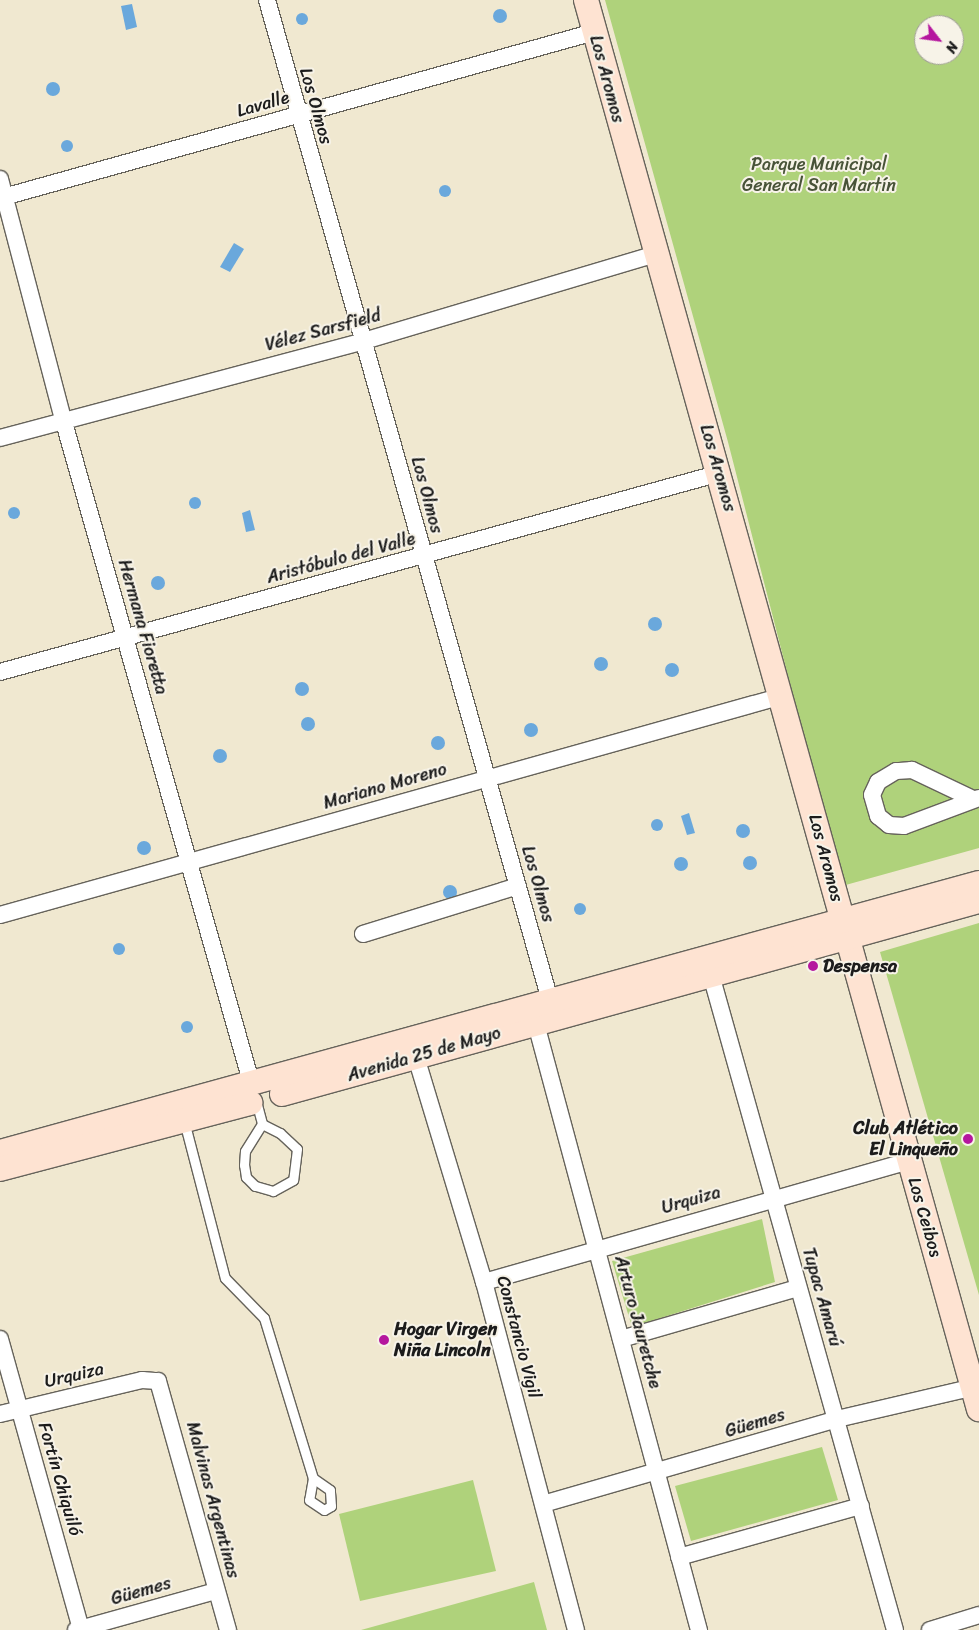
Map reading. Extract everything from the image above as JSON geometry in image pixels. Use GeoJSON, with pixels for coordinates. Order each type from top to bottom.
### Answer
{"type":"FeatureCollection","features":[{"type":"Feature","properties":{"kind":"main road","name":"Los Aromos"},"geometry":{"type":"LineString","coordinates":[[586,0],[655,254],[720,473],[845,928]]}},
{"type":"Feature","properties":{"kind":"main road"},"geometry":{"type":"LineString","coordinates":[[845,928],[979,882]]}},
{"type":"Feature","properties":{"kind":"main road"},"geometry":{"type":"LineString","coordinates":[[845,928],[979,901]]}},
{"type":"Feature","properties":{"kind":"main road","name":"Avenida 25 de Mayo"},"geometry":{"type":"LineString","coordinates":[[0,1152],[416,1057],[543,1012],[711,975],[845,928]]}},
{"type":"Feature","properties":{"kind":"main road","name":"Avenida 25 de Mayo"},"geometry":{"type":"LineString","coordinates":[[0,1169],[184,1121],[254,1093],[845,928]]}},
{"type":"Feature","properties":{"kind":"main road","name":"Los Ceibos"},"geometry":{"type":"LineString","coordinates":[[845,928],[909,1161],[977,1394]]}},
{"type":"Feature","properties":{"kind":"street","name":"Los Olmos"},"geometry":{"type":"LineString","coordinates":[[267,0],[297,116],[364,341],[518,886],[543,1012]]}},
{"type":"Feature","properties":{"kind":"street","name":"Lavalle"},"geometry":{"type":"LineString","coordinates":[[3,197],[594,32]]}},
{"type":"Feature","properties":{"kind":"street","name":"Hermana Fioretta"},"geometry":{"type":"LineString","coordinates":[[0,179],[3,197],[63,419],[254,1093]]}},
{"type":"Feature","properties":{"kind":"street","name":"Vélez Sarsfield"},"geometry":{"type":"LineString","coordinates":[[0,438],[63,419],[364,341],[655,254]]}},
{"type":"Feature","properties":{"kind":"street","name":"Aristóbulo del Valle"},"geometry":{"type":"LineString","coordinates":[[0,672],[125,636],[424,557],[720,473]]}},
{"type":"Feature","properties":{"kind":"street","name":"Mariano Moreno"},"geometry":{"type":"LineString","coordinates":[[0,915],[188,864],[487,777],[782,696]]}},
{"type":"Feature","properties":{"kind":"street"},"geometry":{"type":"LineString","coordinates":[[912,770],[976,799],[904,826],[889,825],[878,816],[872,795],[878,782],[896,771],[912,770]]}},
{"type":"Feature","properties":{"kind":"street"},"geometry":{"type":"LineString","coordinates":[[363,934],[518,886]]}},
{"type":"Feature","properties":{"kind":"street","name":"Tupac Amarú"},"geometry":{"type":"LineString","coordinates":[[711,975],[771,1198],[837,1419],[894,1630]]}},
{"type":"Feature","properties":{"kind":"street","name":"Arturo Jauretche"},"geometry":{"type":"LineString","coordinates":[[543,1012],[621,1338],[656,1474],[700,1630]]}},
{"type":"Feature","properties":{"kind":"street","name":"Constancio Vigil"},"geometry":{"type":"LineString","coordinates":[[416,1057],[484,1282],[576,1630]]}},
{"type":"Feature","properties":{"kind":"street","name":"Urquiza"},"geometry":{"type":"LineString","coordinates":[[484,1282],[598,1247],[909,1161]]}},
{"type":"Feature","properties":{"kind":"street"},"geometry":{"type":"LineString","coordinates":[[621,1338],[798,1288]]}},
{"type":"Feature","properties":{"kind":"street","name":"Fortín Chiquiló"},"geometry":{"type":"LineString","coordinates":[[0,1339],[79,1630]]}},
{"type":"Feature","properties":{"kind":"street","name":"Urquiza"},"geometry":{"type":"LineString","coordinates":[[0,1414],[142,1380],[158,1381]]}},
{"type":"Feature","properties":{"kind":"street","name":"Malvinas Argentinas"},"geometry":{"type":"LineString","coordinates":[[158,1381],[228,1630]]}},
{"type":"Feature","properties":{"kind":"street","name":"Güemes"},"geometry":{"type":"LineString","coordinates":[[543,1504],[656,1474],[837,1419],[977,1394]]}},
{"type":"Feature","properties":{"kind":"street"},"geometry":{"type":"LineString","coordinates":[[679,1557],[861,1506]]}},
{"type":"Feature","properties":{"kind":"street","name":"Güemes"},"geometry":{"type":"LineString","coordinates":[[79,1630],[216,1591]]}},
{"type":"Feature","properties":{"kind":"street"},"geometry":{"type":"LineString","coordinates":[[930,1630],[979,1615]]}},
{"type":"Feature","properties":{"kind":"lane"},"geometry":{"type":"LineString","coordinates":[[254,1093],[262,1124],[245,1150],[244,1165],[246,1177],[255,1186],[273,1191],[293,1180],[297,1149],[280,1133],[262,1124]]}},
{"type":"Feature","properties":{"kind":"lane"},"geometry":{"type":"LineString","coordinates":[[184,1121],[225,1278],[264,1318],[313,1478]]}},
{"type":"Feature","properties":{"kind":"green space","name":"Parque Municipal General San Martín"},"geometry":{"type":"Polygon","coordinates":[[[605,0],[979,0],[979,848],[842,886],[728,442],[605,0]]]}},
{"type":"Feature","properties":{"kind":"green space"},"geometry":{"type":"Polygon","coordinates":[[[979,923],[979,1295],[880,952],[979,923]]]}},
{"type":"Feature","properties":{"kind":"green space"},"geometry":{"type":"Polygon","coordinates":[[[762,1219],[775,1282],[632,1327],[612,1261],[762,1219]]]}},
{"type":"Feature","properties":{"kind":"green space"},"geometry":{"type":"Polygon","coordinates":[[[822,1447],[838,1500],[691,1541],[675,1486],[822,1447]]]}},
{"type":"Feature","properties":{"kind":"green space"},"geometry":{"type":"Polygon","coordinates":[[[473,1480],[496,1571],[360,1601],[339,1514],[473,1480]]]}},
{"type":"Feature","properties":{"kind":"green space"},"geometry":{"type":"Polygon","coordinates":[[[534,1582],[547,1630],[361,1630],[534,1582]]]}},
{"type":"Feature","properties":{"kind":"water"},"geometry":{"type":"Polygon","coordinates":[[[132,4],[137,27],[126,30],[121,6],[132,4]]]}},
{"type":"Feature","properties":{"kind":"water"},"geometry":{"type":"Polygon","coordinates":[[[500,9],[505,11],[507,16],[505,21],[500,23],[495,21],[493,16],[495,11],[500,9]]]}},
{"type":"Feature","properties":{"kind":"water"},"geometry":{"type":"Polygon","coordinates":[[[300,13],[304,13],[308,19],[304,25],[300,25],[296,21],[296,17],[300,13]]]}},
{"type":"Feature","properties":{"kind":"water"},"geometry":{"type":"Polygon","coordinates":[[[53,82],[58,84],[60,89],[58,94],[53,96],[48,94],[46,89],[48,84],[53,82]]]}},
{"type":"Feature","properties":{"kind":"water"},"geometry":{"type":"Polygon","coordinates":[[[65,140],[69,140],[73,146],[69,152],[65,152],[61,148],[61,144],[65,140]]]}},
{"type":"Feature","properties":{"kind":"water"},"geometry":{"type":"Polygon","coordinates":[[[443,185],[447,185],[451,191],[447,197],[443,197],[439,193],[439,189],[443,185]]]}},
{"type":"Feature","properties":{"kind":"water"},"geometry":{"type":"Polygon","coordinates":[[[234,243],[244,249],[230,272],[220,267],[234,243]]]}},
{"type":"Feature","properties":{"kind":"water"},"geometry":{"type":"Polygon","coordinates":[[[193,497],[197,497],[201,503],[197,509],[193,509],[189,505],[189,501],[193,497]]]}},
{"type":"Feature","properties":{"kind":"water"},"geometry":{"type":"Polygon","coordinates":[[[12,507],[16,507],[20,513],[16,519],[12,519],[8,515],[8,511],[12,507]]]}},
{"type":"Feature","properties":{"kind":"water"},"geometry":{"type":"Polygon","coordinates":[[[250,510],[255,530],[246,532],[242,513],[250,510]]]}},
{"type":"Feature","properties":{"kind":"water"},"geometry":{"type":"Polygon","coordinates":[[[158,576],[163,578],[165,583],[163,588],[158,590],[153,588],[151,583],[153,578],[158,576]]]}},
{"type":"Feature","properties":{"kind":"water"},"geometry":{"type":"Polygon","coordinates":[[[655,617],[660,619],[662,624],[660,629],[655,631],[650,629],[648,624],[650,619],[655,617]]]}},
{"type":"Feature","properties":{"kind":"water"},"geometry":{"type":"Polygon","coordinates":[[[601,657],[606,659],[608,664],[606,669],[601,671],[596,669],[594,664],[596,659],[601,657]]]}},
{"type":"Feature","properties":{"kind":"water"},"geometry":{"type":"Polygon","coordinates":[[[672,663],[677,665],[679,670],[677,675],[672,677],[667,675],[665,670],[667,665],[672,663]]]}},
{"type":"Feature","properties":{"kind":"water"},"geometry":{"type":"Polygon","coordinates":[[[302,682],[307,684],[309,689],[307,694],[302,696],[297,694],[295,689],[297,684],[302,682]]]}},
{"type":"Feature","properties":{"kind":"water"},"geometry":{"type":"Polygon","coordinates":[[[308,717],[313,719],[315,724],[313,729],[308,731],[303,729],[301,724],[303,719],[308,717]]]}},
{"type":"Feature","properties":{"kind":"water"},"geometry":{"type":"Polygon","coordinates":[[[528,723],[534,723],[538,730],[534,737],[528,737],[524,733],[524,727],[528,723]]]}},
{"type":"Feature","properties":{"kind":"water"},"geometry":{"type":"Polygon","coordinates":[[[438,736],[443,738],[445,743],[443,748],[438,750],[433,748],[431,743],[433,738],[438,736]]]}},
{"type":"Feature","properties":{"kind":"water"},"geometry":{"type":"Polygon","coordinates":[[[220,749],[225,751],[227,756],[225,761],[220,763],[215,761],[213,756],[215,751],[220,749]]]}},
{"type":"Feature","properties":{"kind":"water"},"geometry":{"type":"Polygon","coordinates":[[[689,813],[695,833],[687,835],[681,816],[689,813]]]}},
{"type":"Feature","properties":{"kind":"water"},"geometry":{"type":"Polygon","coordinates":[[[655,819],[659,819],[663,825],[659,831],[655,831],[651,827],[651,823],[655,819]]]}},
{"type":"Feature","properties":{"kind":"water"},"geometry":{"type":"Polygon","coordinates":[[[743,824],[748,826],[750,831],[748,836],[743,838],[738,836],[736,831],[738,826],[743,824]]]}},
{"type":"Feature","properties":{"kind":"water"},"geometry":{"type":"Polygon","coordinates":[[[144,841],[149,843],[151,848],[149,853],[144,855],[139,853],[137,848],[139,843],[144,841]]]}},
{"type":"Feature","properties":{"kind":"water"},"geometry":{"type":"Polygon","coordinates":[[[750,856],[755,858],[757,863],[755,868],[750,870],[745,868],[743,863],[745,858],[750,856]]]}},
{"type":"Feature","properties":{"kind":"water"},"geometry":{"type":"Polygon","coordinates":[[[678,857],[684,857],[688,864],[684,871],[678,871],[674,867],[674,861],[678,857]]]}},
{"type":"Feature","properties":{"kind":"water"},"geometry":{"type":"Polygon","coordinates":[[[447,885],[453,885],[457,892],[453,899],[447,899],[443,895],[443,889],[447,885]]]}},
{"type":"Feature","properties":{"kind":"water"},"geometry":{"type":"Polygon","coordinates":[[[578,903],[582,903],[586,909],[582,915],[578,915],[574,911],[574,907],[578,903]]]}},
{"type":"Feature","properties":{"kind":"water"},"geometry":{"type":"Polygon","coordinates":[[[121,943],[124,944],[124,954],[117,955],[114,954],[113,947],[114,944],[121,943]]]}},
{"type":"Feature","properties":{"kind":"water"},"geometry":{"type":"Polygon","coordinates":[[[185,1021],[189,1021],[193,1027],[189,1033],[185,1033],[181,1029],[181,1025],[185,1021]]]}},
{"type":"Feature","properties":{"kind":"place","name":"Despensa"},"geometry":{"type":"Point","coordinates":[813,966]}},
{"type":"Feature","properties":{"kind":"place","name":"Club Atlético El Linqueño"},"geometry":{"type":"Point","coordinates":[968,1139]}},
{"type":"Feature","properties":{"kind":"place","name":"Hogar Virgen Niña Lincoln"},"geometry":{"type":"Point","coordinates":[384,1340]}}]}
